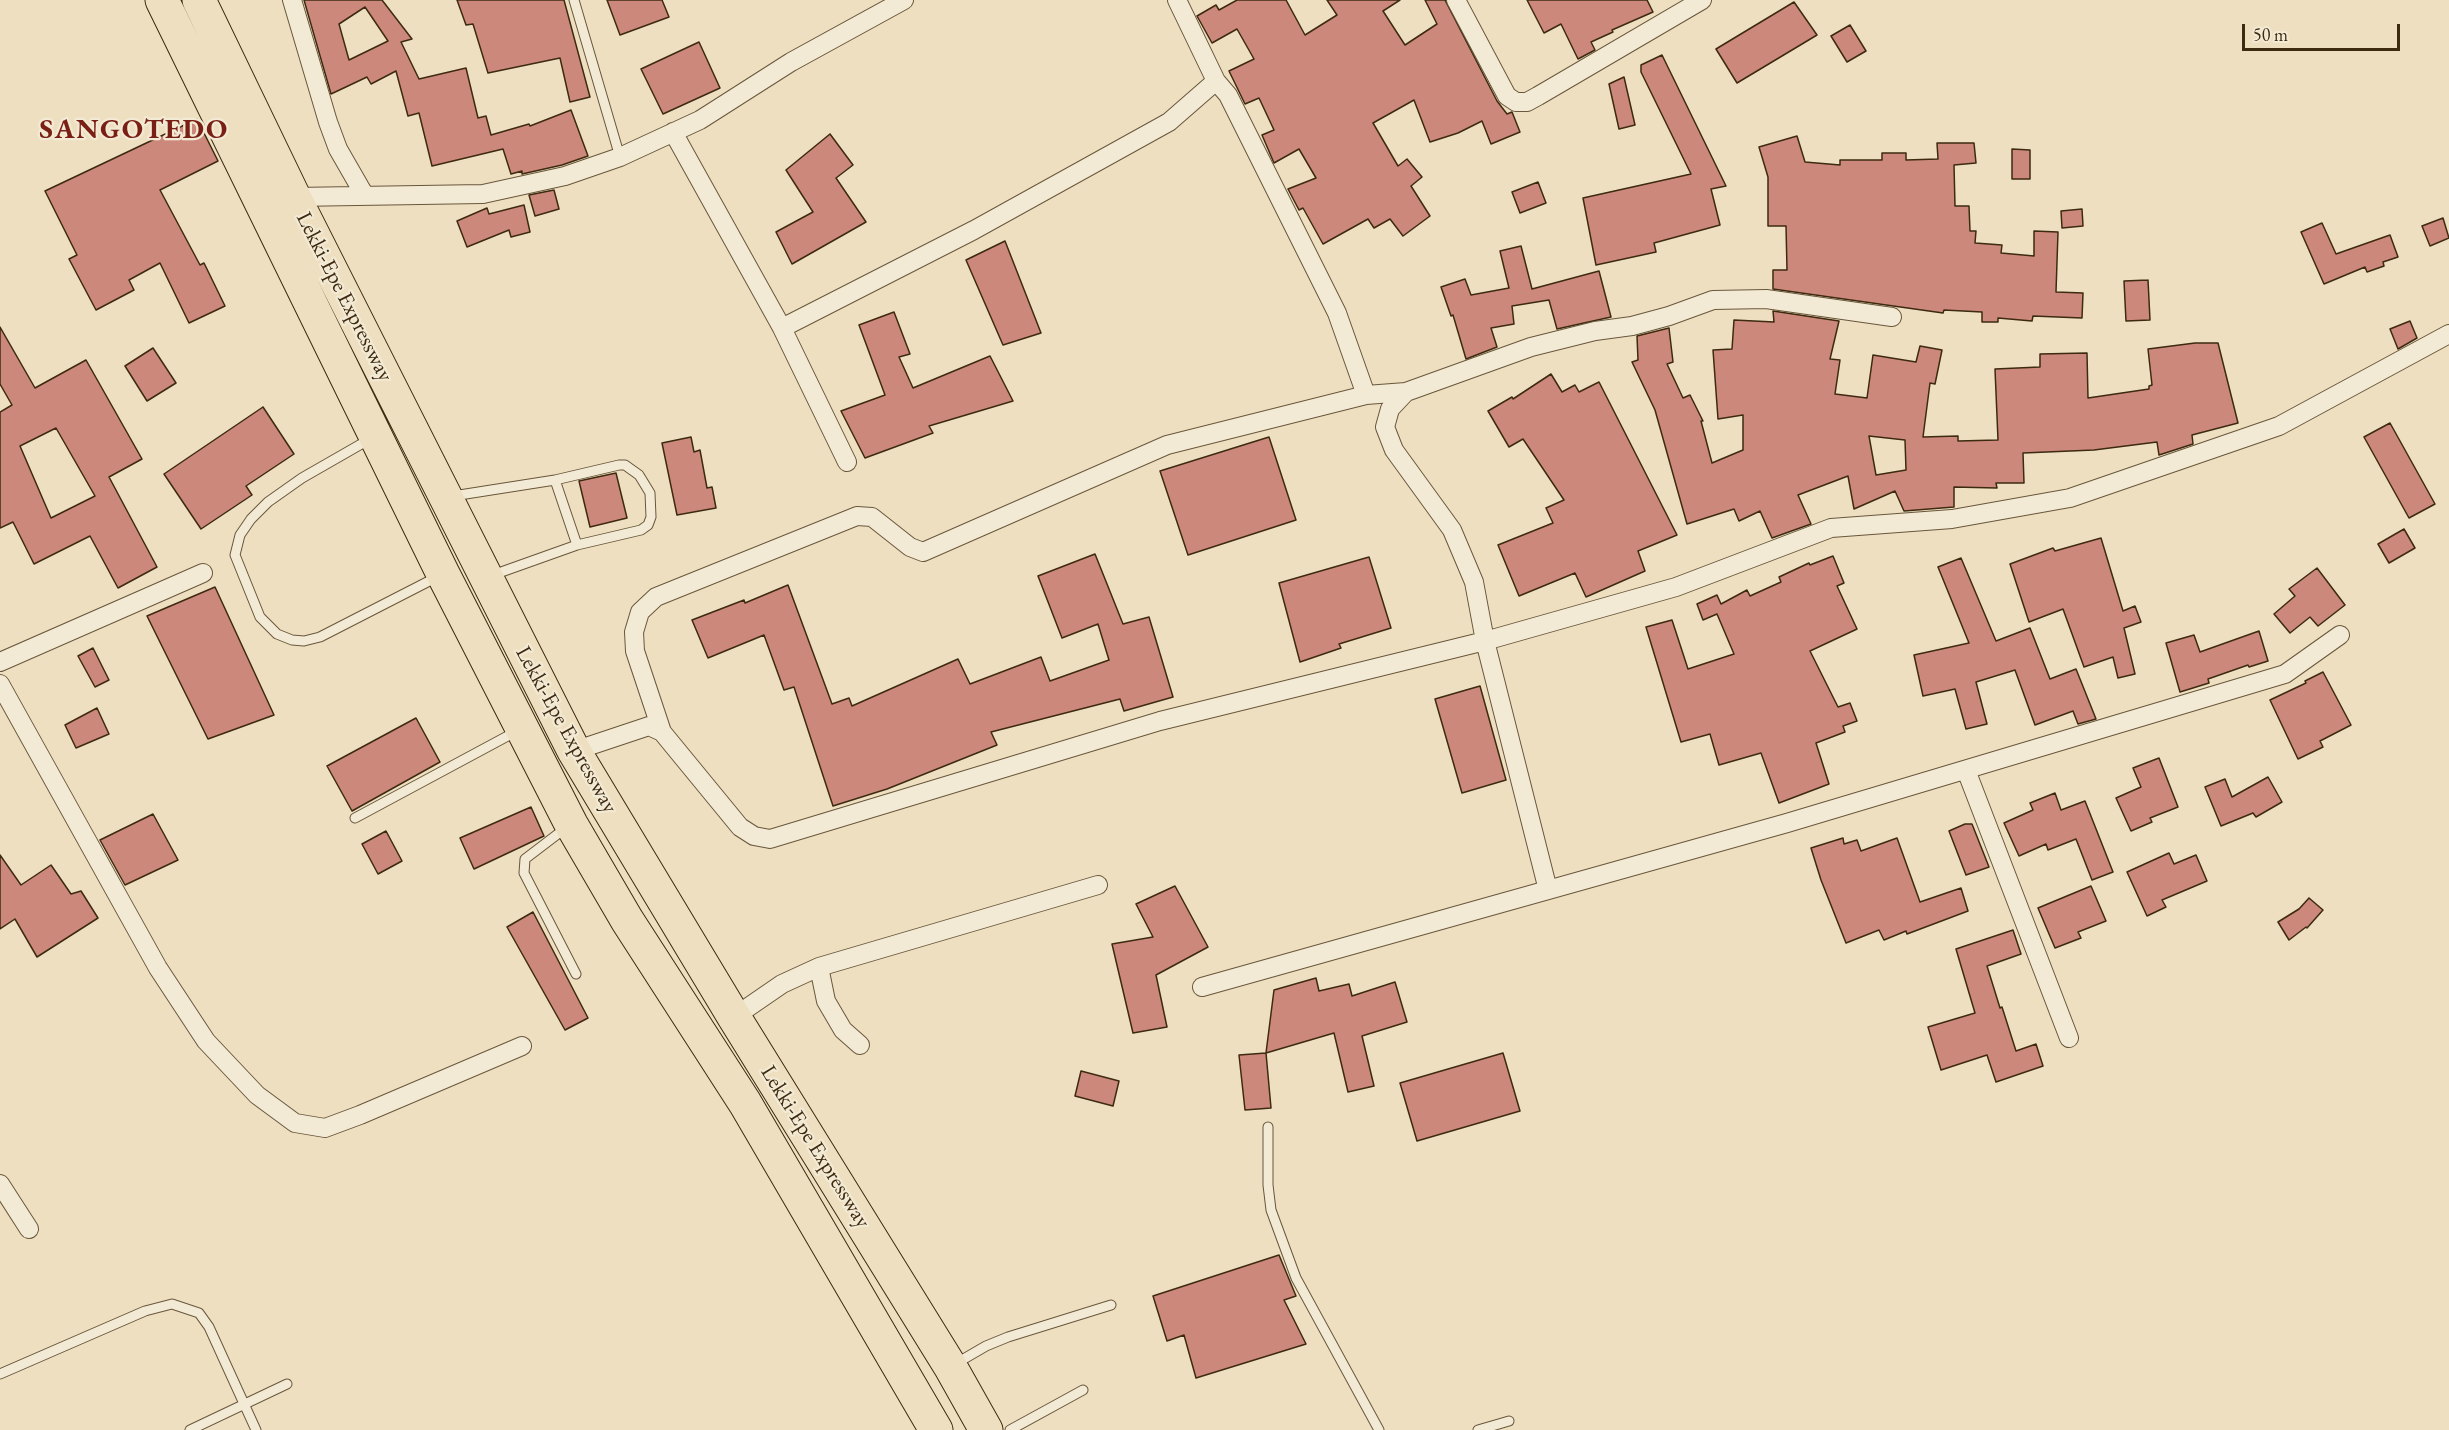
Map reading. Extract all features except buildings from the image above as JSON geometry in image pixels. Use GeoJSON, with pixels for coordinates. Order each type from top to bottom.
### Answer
{"type":"FeatureCollection","features":[{"type":"Feature","properties":{"kind":"highway","name":"Lekki-Epe Expressway"},"geometry":{"type":"LineString","coordinates":[[162,0],[443,574],[571,824],[627,920],[744,1103],[936,1430]]}},
{"type":"Feature","properties":{"kind":"highway","name":"Lekki-Epe Expressway"},"geometry":{"type":"LineString","coordinates":[[199,0],[294,197],[574,751],[734,1017],[781,1089],[950,1366],[986,1430]]}},
{"type":"Feature","properties":{"kind":"street"},"geometry":{"type":"LineString","coordinates":[[292,0],[338,149],[365,196]]}},
{"type":"Feature","properties":{"kind":"street"},"geometry":{"type":"LineString","coordinates":[[294,197],[483,194],[565,176],[620,157],[700,120],[792,62],[904,0]]}},
{"type":"Feature","properties":{"kind":"street"},"geometry":{"type":"LineString","coordinates":[[1177,0],[1216,81],[1228,95],[1337,313],[1366,395]]}},
{"type":"Feature","properties":{"kind":"street"},"geometry":{"type":"LineString","coordinates":[[1456,0],[1507,96],[1516,102],[1527,102],[1702,0]]}},
{"type":"Feature","properties":{"kind":"street"},"geometry":{"type":"LineString","coordinates":[[782,328],[974,230],[1169,122],[1216,81]]}},
{"type":"Feature","properties":{"kind":"street"},"geometry":{"type":"LineString","coordinates":[[673,132],[782,328],[847,462]]}},
{"type":"Feature","properties":{"kind":"street"},"geometry":{"type":"LineString","coordinates":[[1892,317],[1766,299],[1713,300],[1670,316],[1632,326],[1595,331],[1531,347],[1406,392],[1366,395],[1167,445],[923,552],[910,547],[872,517],[857,516],[656,597],[640,612],[634,632],[635,651],[662,732],[740,827],[754,836],[770,839],[1160,721],[1485,641],[1676,587],[1832,528],[1952,519],[2070,498],[2279,426],[2449,334]]}},
{"type":"Feature","properties":{"kind":"street"},"geometry":{"type":"LineString","coordinates":[[1406,392],[1390,409],[1385,427],[1394,450],[1452,530],[1474,582],[1485,641],[1548,890]]}},
{"type":"Feature","properties":{"kind":"street"},"geometry":{"type":"LineString","coordinates":[[0,662],[203,573]]}},
{"type":"Feature","properties":{"kind":"street"},"geometry":{"type":"LineString","coordinates":[[1202,987],[1775,827],[2285,674],[2340,635]]}},
{"type":"Feature","properties":{"kind":"street"},"geometry":{"type":"LineString","coordinates":[[0,684],[158,968],[206,1041],[257,1095],[295,1123],[324,1128],[522,1046]]}},
{"type":"Feature","properties":{"kind":"street"},"geometry":{"type":"LineString","coordinates":[[574,751],[649,726],[662,732]]}},
{"type":"Feature","properties":{"kind":"street"},"geometry":{"type":"LineString","coordinates":[[1966,770],[2069,1038]]}},
{"type":"Feature","properties":{"kind":"street"},"geometry":{"type":"LineString","coordinates":[[734,1017],[782,984],[819,968],[1098,885]]}},
{"type":"Feature","properties":{"kind":"street"},"geometry":{"type":"LineString","coordinates":[[819,968],[826,1001],[843,1030],[860,1045]]}},
{"type":"Feature","properties":{"kind":"street"},"geometry":{"type":"LineString","coordinates":[[0,1184],[28,1228]]}},
{"type":"Feature","properties":{"kind":"lane"},"geometry":{"type":"LineString","coordinates":[[574,0],[620,157]]}},
{"type":"Feature","properties":{"kind":"lane"},"geometry":{"type":"LineString","coordinates":[[375,437],[302,478],[268,502],[245,527],[240,535],[235,555],[260,617],[277,634],[292,640],[304,641],[320,637],[443,574]]}},
{"type":"Feature","properties":{"kind":"lane"},"geometry":{"type":"LineString","coordinates":[[445,497],[555,480],[625,465],[639,475],[650,493],[651,517],[648,525],[641,530],[577,545],[485,578]]}},
{"type":"Feature","properties":{"kind":"lane"},"geometry":{"type":"LineString","coordinates":[[555,480],[577,545]]}},
{"type":"Feature","properties":{"kind":"lane"},"geometry":{"type":"LineString","coordinates":[[355,818],[521,728]]}},
{"type":"Feature","properties":{"kind":"lane"},"geometry":{"type":"LineString","coordinates":[[571,824],[525,859],[524,873],[576,974]]}},
{"type":"Feature","properties":{"kind":"lane"},"geometry":{"type":"LineString","coordinates":[[1268,1128],[1268,1185],[1271,1210],[1296,1278],[1379,1430]]}},
{"type":"Feature","properties":{"kind":"lane"},"geometry":{"type":"LineString","coordinates":[[0,1374],[145,1311],[172,1304],[199,1313],[209,1327],[256,1430]]}},
{"type":"Feature","properties":{"kind":"lane"},"geometry":{"type":"LineString","coordinates":[[950,1366],[1008,1337],[1111,1305]]}},
{"type":"Feature","properties":{"kind":"lane"},"geometry":{"type":"LineString","coordinates":[[190,1430],[287,1384]]}},
{"type":"Feature","properties":{"kind":"lane"},"geometry":{"type":"LineString","coordinates":[[1010,1430],[1083,1390]]}},
{"type":"Feature","properties":{"kind":"lane"},"geometry":{"type":"LineString","coordinates":[[1478,1430],[1509,1421]]}},
{"type":"Feature","properties":{"kind":"district","name":"SANGOTEDO"},"geometry":{"type":"Point","coordinates":[134,130]}}]}
